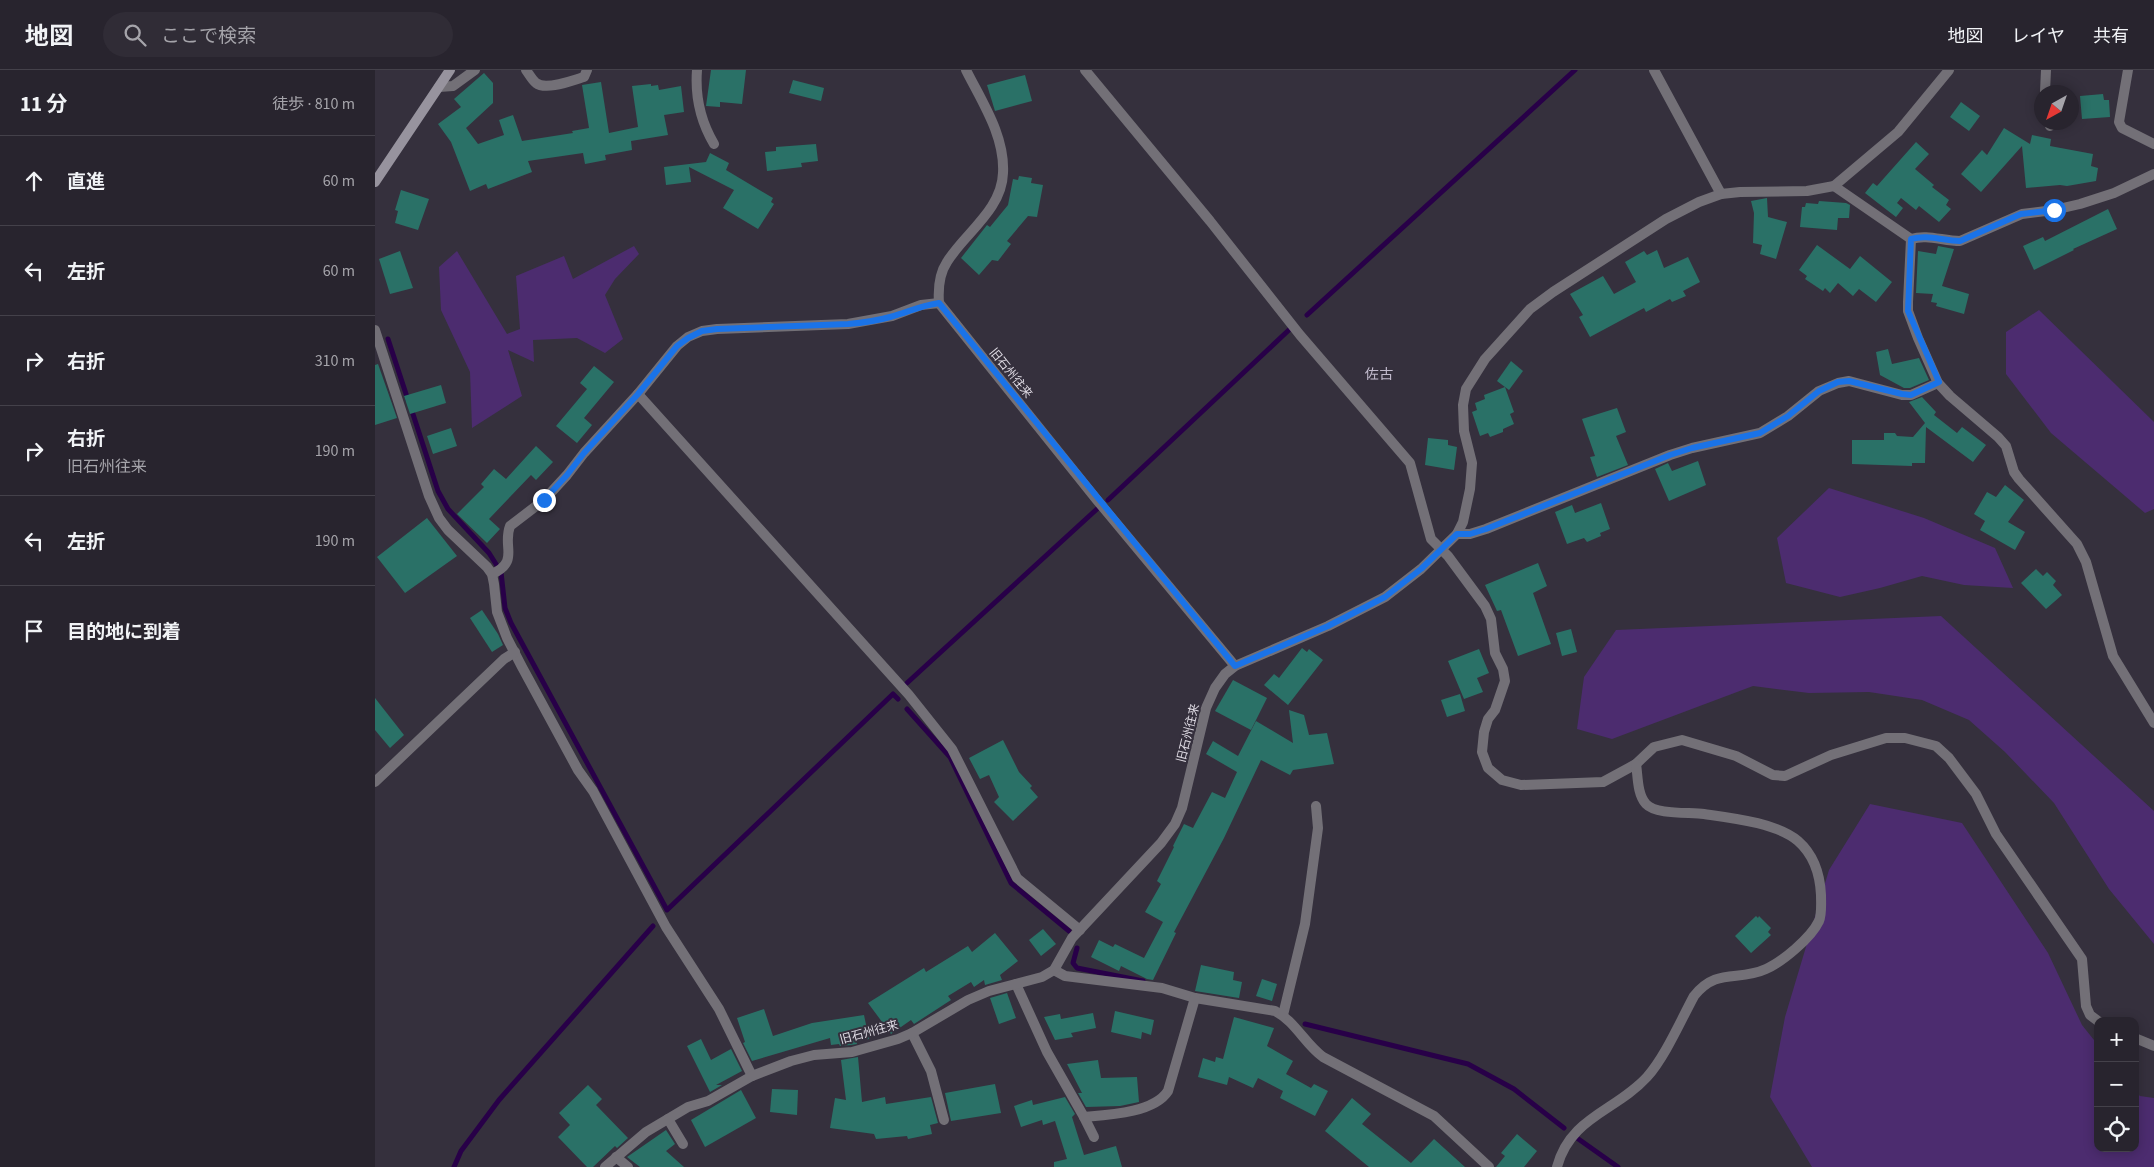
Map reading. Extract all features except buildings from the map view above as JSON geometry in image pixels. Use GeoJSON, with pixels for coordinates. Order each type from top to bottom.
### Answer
{"type":"FeatureCollection","features":[{"type":"Feature","properties":{"kind":"main road"},"geometry":{"type":"LineString","coordinates":[[375,182],[450,70]]}},
{"type":"Feature","properties":{"kind":"street"},"geometry":{"type":"LineString","coordinates":[[439,87],[453,86],[475,70]]}},
{"type":"Feature","properties":{"kind":"street"},"geometry":{"type":"LineString","coordinates":[[526,70],[536,83],[542,86],[571,82],[584,77],[587,70]]}},
{"type":"Feature","properties":{"kind":"street"},"geometry":{"type":"LineString","coordinates":[[697,70],[699,110],[705,128],[714,144]]}},
{"type":"Feature","properties":{"kind":"street"},"geometry":{"type":"LineString","coordinates":[[752,1076],[719,1010],[655,909],[593,792],[578,770],[515,652],[497,612],[497,571],[508,561],[510,526],[544,500],[638,394],[677,346],[688,338],[702,331],[848,324],[892,316],[921,305],[939,303],[938,290],[946,263],[989,210],[997,195],[1003,175],[1002,158],[996,132],[966,70]]}},
{"type":"Feature","properties":{"kind":"street"},"geometry":{"type":"LineString","coordinates":[[1085,70],[1210,221],[1300,335],[1411,463],[1431,539],[1485,606],[1491,619],[1495,653],[1503,669],[1505,681],[1495,710],[1488,719],[1483,732],[1482,752],[1488,768],[1502,780],[1521,785],[1603,782],[1636,764],[1654,747],[1681,740],[1736,756],[1773,774],[1785,776],[1831,755],[1886,738],[1905,738],[1936,746],[1949,758],[1975,794],[1996,834],[2082,959],[2086,1006],[2090,1015],[2094,1018]]}},
{"type":"Feature","properties":{"kind":"street"},"geometry":{"type":"LineString","coordinates":[[1654,70],[1721,194]]}},
{"type":"Feature","properties":{"kind":"street"},"geometry":{"type":"LineString","coordinates":[[1235,666],[1328,626],[1385,597],[1421,569],[1457,534],[1463,522],[1473,463],[1464,431],[1463,405],[1466,389],[1485,359],[1530,310],[1553,292],[1666,219],[1699,202],[1721,194],[1807,190],[1834,186],[1898,132],[1949,70]]}},
{"type":"Feature","properties":{"kind":"street"},"geometry":{"type":"LineString","coordinates":[[2045,85],[2046,70]]}},
{"type":"Feature","properties":{"kind":"street"},"geometry":{"type":"LineString","coordinates":[[2128,70],[2119,122],[2122,128],[2154,144]]}},
{"type":"Feature","properties":{"kind":"street"},"geometry":{"type":"LineString","coordinates":[[1834,186],[1911,239],[1924,236],[1949,241],[1960,241],[2021,214],[2054,210],[2079,204],[2114,193],[2154,174]]}},
{"type":"Feature","properties":{"kind":"street"},"geometry":{"type":"LineString","coordinates":[[1911,239],[1908,311],[1939,382],[1951,396],[2006,446],[2014,472],[2019,479],[2077,544],[2086,562],[2113,656],[2154,723]]}},
{"type":"Feature","properties":{"kind":"street","name":"旧石州往来"},"geometry":{"type":"LineString","coordinates":[[605,1167],[646,1132],[687,1107],[708,1100],[752,1076],[791,1061],[814,1056],[852,1052],[912,1033],[968,1000],[1043,976],[1054,970],[1072,938],[1161,843],[1175,824],[1182,808],[1206,708],[1215,688],[1225,674],[1235,666],[939,303]]}},
{"type":"Feature","properties":{"kind":"street"},"geometry":{"type":"LineString","coordinates":[[375,330],[429,496],[439,518],[448,530],[497,571]]}},
{"type":"Feature","properties":{"kind":"street"},"geometry":{"type":"LineString","coordinates":[[1457,534],[1470,534],[1486,529],[1640,466],[1692,448],[1760,433],[1788,416],[1819,391],[1838,382],[1849,381],[1911,395],[1939,382]]}},
{"type":"Feature","properties":{"kind":"street"},"geometry":{"type":"LineString","coordinates":[[638,394],[909,695],[952,749],[1017,878],[1080,930]]}},
{"type":"Feature","properties":{"kind":"street"},"geometry":{"type":"LineString","coordinates":[[375,782],[504,658],[515,652]]}},
{"type":"Feature","properties":{"kind":"street"},"geometry":{"type":"LineString","coordinates":[[1557,1167],[1561,1151],[1579,1128],[1638,1086],[1649,1075],[1701,986],[1711,980],[1765,969],[1799,944],[1819,920],[1821,884],[1815,863],[1806,848],[1791,835],[1757,823],[1704,814],[1653,810],[1646,804],[1641,794],[1636,764]]}},
{"type":"Feature","properties":{"kind":"street"},"geometry":{"type":"LineString","coordinates":[[1283,1015],[1305,924],[1318,828],[1316,806]]}},
{"type":"Feature","properties":{"kind":"street"},"geometry":{"type":"LineString","coordinates":[[1054,970],[1065,976],[1162,988],[1195,998],[1275,1011],[1283,1015],[1315,1051],[1323,1057],[1434,1116],[1489,1167]]}},
{"type":"Feature","properties":{"kind":"street"},"geometry":{"type":"LineString","coordinates":[[1016,984],[1047,1052],[1094,1137]]}},
{"type":"Feature","properties":{"kind":"street"},"geometry":{"type":"LineString","coordinates":[[1084,1117],[1127,1112],[1153,1104],[1164,1097],[1168,1091],[1195,998]]}},
{"type":"Feature","properties":{"kind":"street"},"geometry":{"type":"LineString","coordinates":[[912,1033],[931,1071],[944,1120]]}},
{"type":"Feature","properties":{"kind":"street"},"geometry":{"type":"LineString","coordinates":[[2139,1040],[2154,1046]]}},
{"type":"Feature","properties":{"kind":"street"},"geometry":{"type":"LineString","coordinates":[[668,1119],[683,1144]]}},
{"type":"Feature","properties":{"kind":"street"},"geometry":{"type":"LineString","coordinates":[[616,1157],[628,1167]]}},
{"type":"Feature","properties":{"kind":"shaded area"},"geometry":{"type":"Polygon","coordinates":[[[634,246],[639,254],[615,279],[605,295],[623,339],[605,353],[577,338],[533,340],[534,362],[508,350],[522,396],[472,428],[470,372],[441,310],[439,267],[457,251],[507,334],[520,329],[516,276],[564,256],[573,279],[634,246]]]}},
{"type":"Feature","properties":{"kind":"shaded area"},"geometry":{"type":"Polygon","coordinates":[[[2039,310],[2154,422],[2154,509],[2145,513],[2051,433],[2006,374],[2006,332],[2039,310]]]}},
{"type":"Feature","properties":{"kind":"shaded area"},"geometry":{"type":"Polygon","coordinates":[[[1829,488],[1924,518],[1995,548],[2013,588],[1964,585],[1922,576],[1840,597],[1786,583],[1777,538],[1829,488]]]}},
{"type":"Feature","properties":{"kind":"shaded area"},"geometry":{"type":"Polygon","coordinates":[[[1941,616],[2154,811],[2154,944],[2109,889],[2054,803],[2005,752],[1969,720],[1922,700],[1869,692],[1809,693],[1753,686],[1612,739],[1577,729],[1584,677],[1616,630],[1941,616]]]}},
{"type":"Feature","properties":{"kind":"shaded area"},"geometry":{"type":"Polygon","coordinates":[[[1870,804],[1962,823],[2048,953],[2082,1025],[2094,1040],[2094,1152],[2139,1152],[2139,1095],[2154,1098],[2154,1167],[1812,1167],[1770,1097],[1785,1017],[1829,870],[1870,804]]]}},
{"type":"Feature","properties":{"kind":"waterway"},"geometry":{"type":"LineString","coordinates":[[1307,315],[1575,70]]}},
{"type":"Feature","properties":{"kind":"waterway"},"geometry":{"type":"LineString","coordinates":[[1108,500],[1291,328]]}},
{"type":"Feature","properties":{"kind":"waterway"},"geometry":{"type":"LineString","coordinates":[[388,339],[408,400]]}},
{"type":"Feature","properties":{"kind":"waterway"},"geometry":{"type":"LineString","coordinates":[[411,408],[438,491],[448,509],[489,553],[501,572],[505,608],[511,623],[667,910],[893,694],[898,699]]}},
{"type":"Feature","properties":{"kind":"waterway"},"geometry":{"type":"LineString","coordinates":[[907,683],[1097,509]]}},
{"type":"Feature","properties":{"kind":"waterway"},"geometry":{"type":"LineString","coordinates":[[907,709],[950,757],[1011,883],[1069,931]]}},
{"type":"Feature","properties":{"kind":"waterway"},"geometry":{"type":"LineString","coordinates":[[454,1167],[461,1151],[499,1100],[653,926]]}},
{"type":"Feature","properties":{"kind":"waterway"},"geometry":{"type":"LineString","coordinates":[[1077,948],[1073,963],[1077,968],[1143,981]]}},
{"type":"Feature","properties":{"kind":"waterway"},"geometry":{"type":"LineString","coordinates":[[1305,1024],[1468,1064],[1514,1089],[1564,1128]]}},
{"type":"Feature","properties":{"kind":"waterway"},"geometry":{"type":"LineString","coordinates":[[1577,1138],[1618,1167]]}},
{"type":"Feature","properties":{"kind":"district","name":"佐古"},"geometry":{"type":"Point","coordinates":[1379,374]}},
{"type":"Feature","properties":{"kind":"route"},"geometry":{"type":"LineString","coordinates":[[544,500],[638,394],[677,346],[702,331],[869,322],[921,305],[939,303],[1097,500],[1235,666],[1328,626],[1385,597],[1421,569],[1457,534],[1470,534],[1486,529],[1670,455],[1692,448],[1760,433],[1788,416],[1819,391],[1838,382],[1849,381],[1911,395],[1939,382],[1918,338],[1908,311],[1911,239],[1924,236],[1949,241],[1960,241],[2021,214],[2054,210]]}}]}
